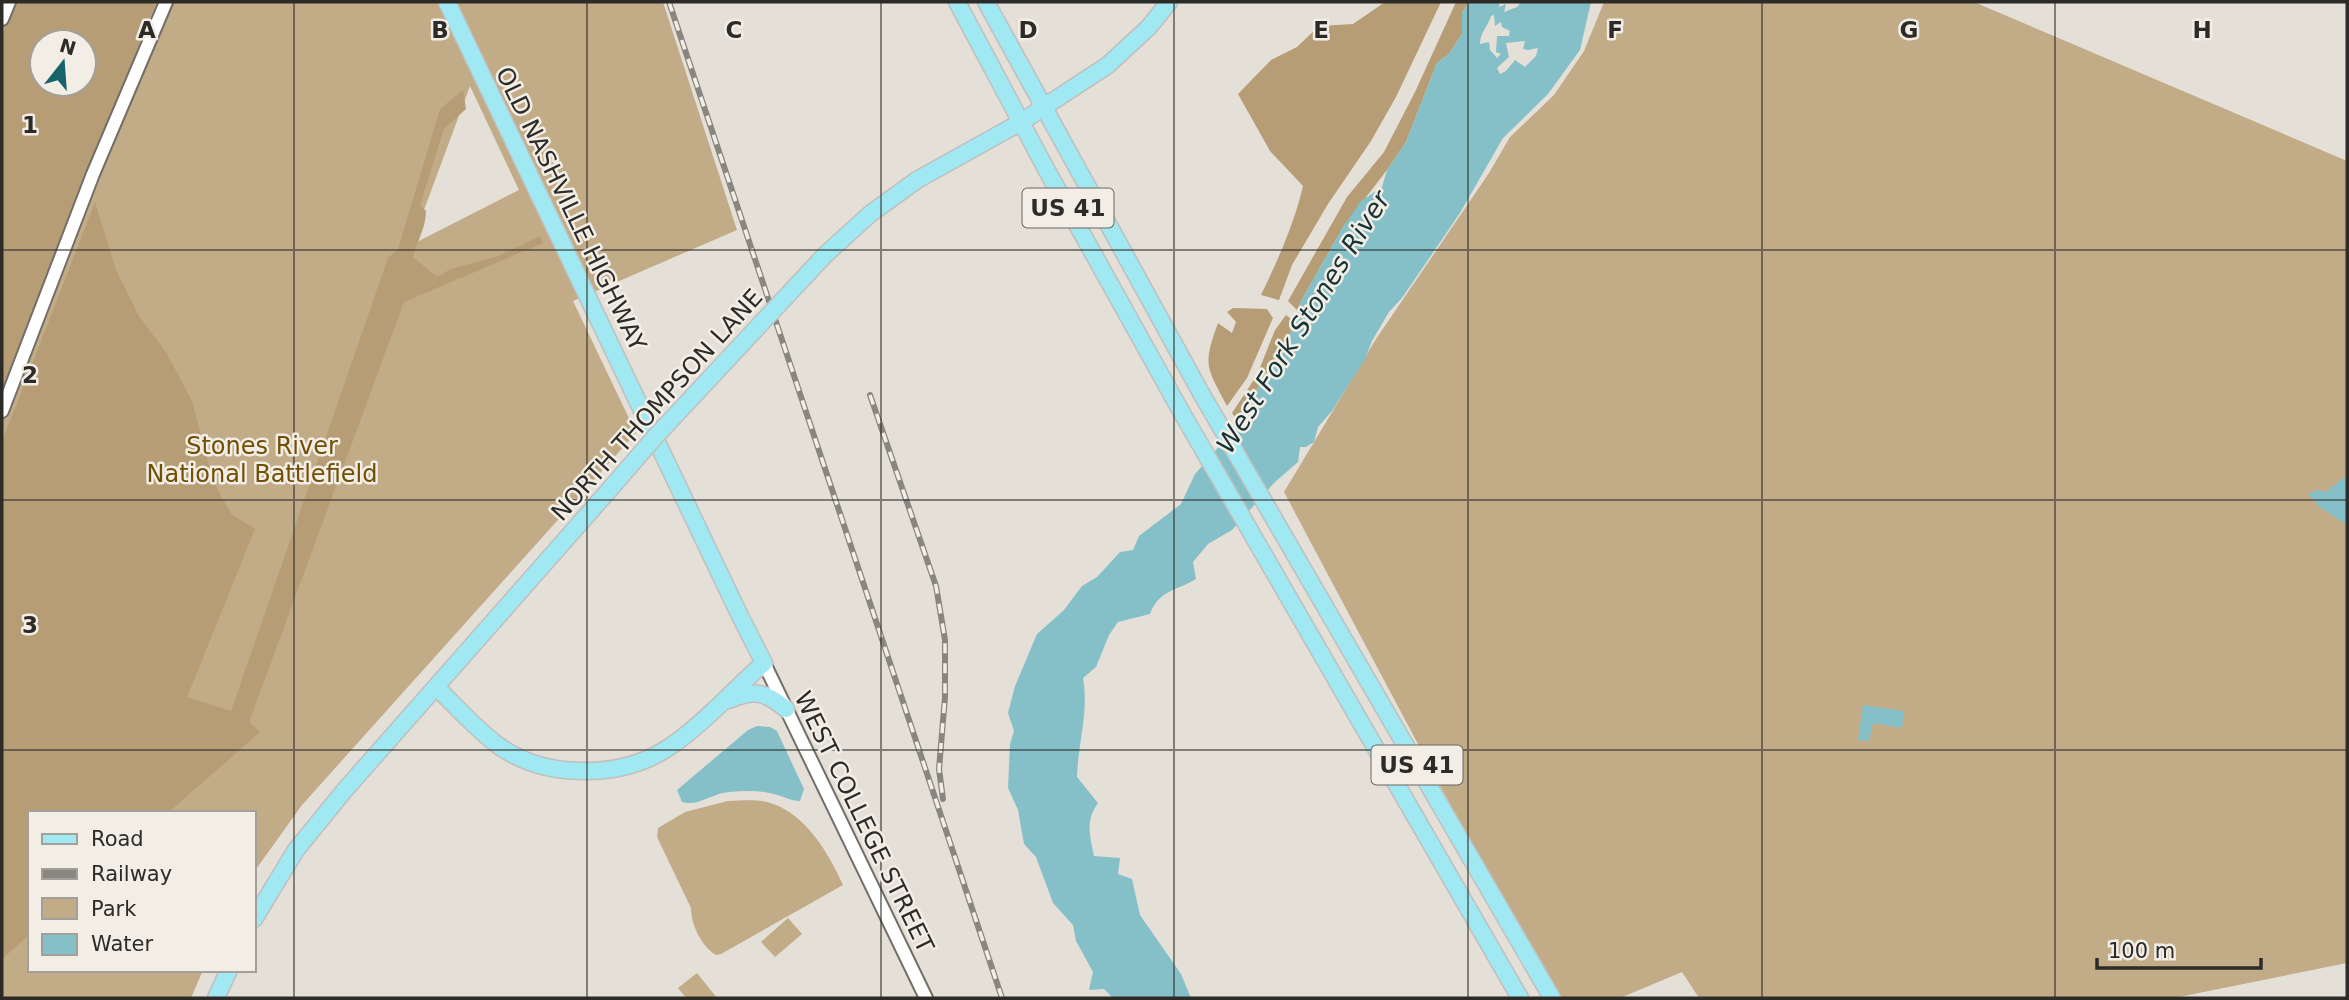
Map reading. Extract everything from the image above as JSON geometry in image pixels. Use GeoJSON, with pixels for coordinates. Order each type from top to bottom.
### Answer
{"type":"FeatureCollection","features":[{"type":"Feature","properties":{"kind":"main road","name":"OLD NASHVILLE HIGHWAY"},"geometry":{"type":"LineString","coordinates":[[447,2],[764,663]]}},
{"type":"Feature","properties":{"kind":"main road","name":"US 41"},"geometry":{"type":"LineString","coordinates":[[957,2],[1182,413],[1520,998]]}},
{"type":"Feature","properties":{"kind":"main road","name":"US 41"},"geometry":{"type":"LineString","coordinates":[[986,2],[1201,393],[1552,998]]}},
{"type":"Feature","properties":{"kind":"main road","name":"NORTH THOMPSON LANE"},"geometry":{"type":"LineString","coordinates":[[256,916],[296,850],[344,791],[655,437],[825,255],[870,214],[917,180],[1021,122],[1108,65],[1129,48],[1169,2]]}},
{"type":"Feature","properties":{"kind":"main road"},"geometry":{"type":"LineString","coordinates":[[436,687],[501,747],[536,764],[577,772],[620,768],[662,752],[691,730],[764,663]]}},
{"type":"Feature","properties":{"kind":"main road"},"geometry":{"type":"LineString","coordinates":[[717,705],[743,694],[761,693],[771,696],[786,709]]}},
{"type":"Feature","properties":{"kind":"main road"},"geometry":{"type":"LineString","coordinates":[[1465,903],[1489,889]]}},
{"type":"Feature","properties":{"kind":"main road"},"geometry":{"type":"LineString","coordinates":[[216,998],[228,972]]}},
{"type":"Feature","properties":{"kind":"street"},"geometry":{"type":"LineString","coordinates":[[2,19],[9,2]]}},
{"type":"Feature","properties":{"kind":"street"},"geometry":{"type":"LineString","coordinates":[[2,411],[93,174],[166,2]]}},
{"type":"Feature","properties":{"kind":"street","name":"WEST COLLEGE STREET"},"geometry":{"type":"LineString","coordinates":[[764,663],[926,998]]}},
{"type":"Feature","properties":{"kind":"green space","name":"Stones River National Battlefield"},"geometry":{"type":"Polygon","coordinates":[[[2,2],[663,2],[737,230],[573,301],[636,433],[302,805],[256,869],[256,811],[28,811],[28,972],[202,972],[191,998],[2,998],[2,2]],[[470,86],[411,245],[519,190],[470,86]]]}},
{"type":"Feature","properties":{"kind":"green space"},"geometry":{"type":"Polygon","coordinates":[[[1604,2],[1974,2],[2347,161],[2347,963],[2174,998],[1699,998],[1682,972],[1620,998],[1553,998],[1284,492],[1376,339],[1489,173],[1510,137],[1554,95],[1584,51],[1604,2]]]}},
{"type":"Feature","properties":{"kind":"green space"},"geometry":{"type":"Polygon","coordinates":[[[728,801],[767,802],[793,815],[814,835],[843,885],[716,955],[698,934],[691,908],[657,837],[658,828],[685,812],[728,801]]]}},
{"type":"Feature","properties":{"kind":"green space"},"geometry":{"type":"Polygon","coordinates":[[[788,918],[802,934],[775,957],[761,942],[788,918]]]}},
{"type":"Feature","properties":{"kind":"green space"},"geometry":{"type":"Polygon","coordinates":[[[697,973],[717,998],[686,998],[678,988],[697,973]]]}},
{"type":"Feature","properties":{"kind":"shaded area"},"geometry":{"type":"Polygon","coordinates":[[[16,2],[156,2],[85,181],[2,399],[2,35],[16,2]]]}},
{"type":"Feature","properties":{"kind":"shaded area"},"geometry":{"type":"Polygon","coordinates":[[[1385,2],[1441,2],[1396,97],[1292,265],[1279,300],[1261,295],[1285,242],[1303,186],[1270,151],[1238,94],[1271,60],[1297,47],[1319,26],[1353,24],[1385,2]]]}},
{"type":"Feature","properties":{"kind":"shaded area"},"geometry":{"type":"Polygon","coordinates":[[[1456,2],[1469,2],[1462,13],[1462,34],[1449,54],[1437,63],[1406,142],[1343,227],[1298,311],[1288,301],[1347,197],[1384,152],[1456,2]]]}},
{"type":"Feature","properties":{"kind":"shaded area"},"geometry":{"type":"Polygon","coordinates":[[[463,90],[466,109],[444,129],[420,205],[426,211],[426,217],[413,257],[437,277],[451,269],[498,256],[540,236],[543,243],[404,302],[249,722],[260,732],[170,811],[28,811],[28,936],[2,959],[2,442],[95,202],[116,270],[139,316],[167,354],[192,401],[213,481],[231,514],[255,529],[187,697],[231,711],[388,258],[398,249],[440,109],[463,90]]]}},
{"type":"Feature","properties":{"kind":"shaded area"},"geometry":{"type":"Polygon","coordinates":[[[1233,308],[1267,309],[1273,318],[1247,378],[1227,406],[1211,374],[1209,358],[1218,323],[1232,333],[1236,322],[1227,312],[1233,308]]]}},
{"type":"Feature","properties":{"kind":"shaded area"},"geometry":{"type":"Polygon","coordinates":[[[1286,315],[1295,322],[1293,329],[1239,423],[1232,413],[1257,375],[1275,330],[1286,315]]]}},
{"type":"Feature","properties":{"kind":"water","name":"West Fork Stones River"},"geometry":{"type":"Polygon","coordinates":[[[1469,2],[1500,2],[1499,7],[1506,4],[1504,12],[1517,7],[1521,2],[1591,2],[1580,50],[1548,94],[1503,138],[1460,213],[1402,298],[1389,312],[1365,359],[1332,411],[1318,427],[1314,442],[1300,447],[1298,462],[1275,482],[1232,530],[1208,544],[1193,562],[1196,579],[1163,596],[1150,614],[1118,622],[1109,635],[1096,667],[1083,678],[1084,715],[1077,777],[1098,803],[1090,822],[1094,856],[1120,858],[1118,874],[1132,879],[1140,915],[1181,974],[1191,998],[1113,998],[1104,989],[1089,990],[1093,972],[1076,941],[1073,925],[1053,903],[1036,857],[1024,844],[1018,810],[1008,788],[1010,744],[1014,731],[1008,713],[1015,686],[1037,634],[1064,610],[1082,586],[1097,577],[1120,552],[1133,550],[1139,536],[1181,504],[1195,474],[1244,418],[1256,391],[1293,329],[1300,303],[1343,227],[1361,201],[1382,187],[1387,170],[1406,142],[1437,63],[1449,54],[1462,34],[1462,13],[1469,2]],[[1494,15],[1491,16],[1480,44],[1489,42],[1490,50],[1497,58],[1501,54],[1496,52],[1497,36],[1509,36],[1510,31],[1502,27],[1501,22],[1495,26],[1494,15]],[[1525,41],[1506,43],[1509,57],[1497,68],[1500,74],[1515,60],[1525,67],[1536,56],[1538,48],[1523,49],[1525,41]]]}},
{"type":"Feature","properties":{"kind":"water"},"geometry":{"type":"Polygon","coordinates":[[[2347,475],[2347,525],[2321,508],[2308,494],[2317,490],[2326,492],[2347,475]]]}},
{"type":"Feature","properties":{"kind":"water"},"geometry":{"type":"Polygon","coordinates":[[[1863,705],[1904,711],[1902,728],[1873,723],[1869,741],[1858,740],[1863,705]]]}},
{"type":"Feature","properties":{"kind":"water"},"geometry":{"type":"Polygon","coordinates":[[[757,726],[770,727],[777,731],[804,789],[800,801],[769,793],[746,791],[723,793],[694,803],[682,802],[677,790],[748,730],[757,726]]]}},
{"type":"Feature","properties":{"kind":"railway"},"geometry":{"type":"LineString","coordinates":[[669,2],[1002,998]]}},
{"type":"Feature","properties":{"kind":"railway"},"geometry":{"type":"LineString","coordinates":[[870,395],[936,586],[945,640],[945,697],[939,769],[943,799]]}}]}
